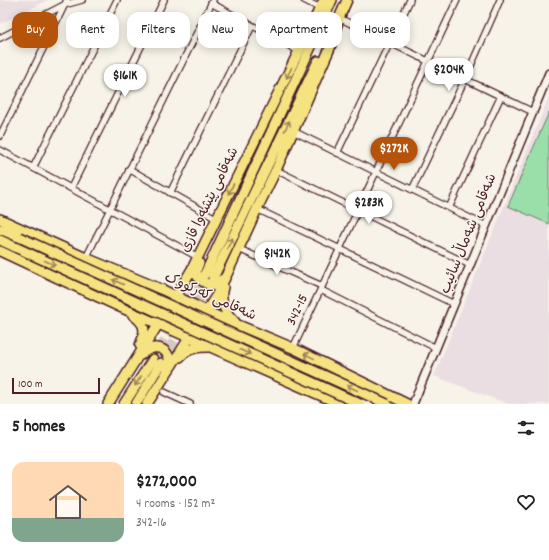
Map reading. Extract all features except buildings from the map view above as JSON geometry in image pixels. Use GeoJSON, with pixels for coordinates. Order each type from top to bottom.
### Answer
{"type":"FeatureCollection","features":[{"type":"Feature","properties":{"kind":"highway","name":"شەقامی پێشەوا قازی"},"geometry":{"type":"LineString","coordinates":[[327,12],[332,0]]}},
{"type":"Feature","properties":{"kind":"highway","name":"شەقامی پێشەوا قازی"},"geometry":{"type":"LineString","coordinates":[[342,12],[348,0]]}},
{"type":"Feature","properties":{"kind":"highway","name":"شەقامی پێشەوا قازی"},"geometry":{"type":"LineString","coordinates":[[186,279],[322,4]]}},
{"type":"Feature","properties":{"kind":"highway","name":"شەقامی پێشەوا قازی"},"geometry":{"type":"LineString","coordinates":[[310,48],[209,276],[324,48]]}},
{"type":"Feature","properties":{"kind":"highway","name":"شەقامی پێشەوا قازی"},"geometry":{"type":"LineString","coordinates":[[147,404],[161,390],[168,371],[180,353],[188,335],[202,312],[218,292],[276,170],[330,48]]}},
{"type":"Feature","properties":{"kind":"highway","name":"شەقامی کەرکووک"},"geometry":{"type":"LineString","coordinates":[[0,219],[86,258],[163,290]]}},
{"type":"Feature","properties":{"kind":"highway"},"geometry":{"type":"LineString","coordinates":[[215,221],[196,271],[196,276],[200,280],[214,286],[220,283],[232,264]]}},
{"type":"Feature","properties":{"kind":"highway","name":"شەقامی کەرکووک"},"geometry":{"type":"LineString","coordinates":[[0,229],[387,404]]}},
{"type":"Feature","properties":{"kind":"highway"},"geometry":{"type":"LineString","coordinates":[[0,240],[360,404]]}},
{"type":"Feature","properties":{"kind":"highway"},"geometry":{"type":"LineString","coordinates":[[0,251],[105,299],[140,320],[143,324],[144,336],[130,368]]}},
{"type":"Feature","properties":{"kind":"highway"},"geometry":{"type":"LineString","coordinates":[[227,274],[222,291],[222,301],[227,313],[239,325]]}},
{"type":"Feature","properties":{"kind":"highway"},"geometry":{"type":"LineString","coordinates":[[105,299],[123,305],[134,302],[139,295],[139,290],[137,282],[131,277]]}},
{"type":"Feature","properties":{"kind":"highway"},"geometry":{"type":"LineString","coordinates":[[163,290],[173,291],[179,288],[186,279]]}},
{"type":"Feature","properties":{"kind":"highway"},"geometry":{"type":"LineString","coordinates":[[108,404],[150,336],[163,322],[183,290],[186,279]]}},
{"type":"Feature","properties":{"kind":"highway"},"geometry":{"type":"LineString","coordinates":[[163,290],[177,299],[182,317],[186,324],[188,335]]}},
{"type":"Feature","properties":{"kind":"highway","name":"شەقامی کەرکووک"},"geometry":{"type":"LineString","coordinates":[[177,299],[202,312],[219,317],[293,348],[407,404]]}},
{"type":"Feature","properties":{"kind":"highway"},"geometry":{"type":"LineString","coordinates":[[122,308],[163,322],[211,347],[340,404]]}},
{"type":"Feature","properties":{"kind":"highway"},"geometry":{"type":"LineString","coordinates":[[163,322],[202,312]]}},
{"type":"Feature","properties":{"kind":"highway"},"geometry":{"type":"LineString","coordinates":[[241,360],[234,357],[228,351],[225,343],[226,337],[235,329],[246,328],[252,331]]}},
{"type":"Feature","properties":{"kind":"highway"},"geometry":{"type":"LineString","coordinates":[[130,368],[148,349],[154,347],[162,349],[168,356],[169,364],[161,390]]}},
{"type":"Feature","properties":{"kind":"highway"},"geometry":{"type":"LineString","coordinates":[[168,371],[188,350],[192,348],[211,347]]}},
{"type":"Feature","properties":{"kind":"highway"},"geometry":{"type":"LineString","coordinates":[[124,404],[157,361],[136,404]]}},
{"type":"Feature","properties":{"kind":"street"},"geometry":{"type":"LineString","coordinates":[[0,38],[65,3],[82,0]]}},
{"type":"Feature","properties":{"kind":"street"},"geometry":{"type":"LineString","coordinates":[[33,168],[117,0]]}},
{"type":"Feature","properties":{"kind":"street"},"geometry":{"type":"LineString","coordinates":[[71,188],[164,0]]}},
{"type":"Feature","properties":{"kind":"street"},"geometry":{"type":"LineString","coordinates":[[304,0],[322,4]]}},
{"type":"Feature","properties":{"kind":"street"},"geometry":{"type":"LineString","coordinates":[[404,12],[410,0]]}},
{"type":"Feature","properties":{"kind":"street","name":"342-15"},"geometry":{"type":"LineString","coordinates":[[293,348],[457,0]]}},
{"type":"Feature","properties":{"kind":"street"},"geometry":{"type":"LineString","coordinates":[[412,190],[465,79],[500,0]]}},
{"type":"Feature","properties":{"kind":"street"},"geometry":{"type":"LineString","coordinates":[[86,258],[212,2],[252,26],[299,50]]}},
{"type":"Feature","properties":{"kind":"street"},"geometry":{"type":"LineString","coordinates":[[0,136],[65,3]]}},
{"type":"Feature","properties":{"kind":"street"},"geometry":{"type":"LineString","coordinates":[[170,192],[252,26]]}},
{"type":"Feature","properties":{"kind":"street"},"geometry":{"type":"LineString","coordinates":[[337,152],[387,48]]}},
{"type":"Feature","properties":{"kind":"street"},"geometry":{"type":"LineString","coordinates":[[400,48],[533,112]]}},
{"type":"Feature","properties":{"kind":"street","name":"شەقامی شەماڵ سائیب"},"geometry":{"type":"LineString","coordinates":[[413,404],[549,73]]}},
{"type":"Feature","properties":{"kind":"street"},"geometry":{"type":"LineString","coordinates":[[449,208],[500,96]]}},
{"type":"Feature","properties":{"kind":"street"},"geometry":{"type":"LineString","coordinates":[[293,131],[486,226]]}},
{"type":"Feature","properties":{"kind":"street"},"geometry":{"type":"LineString","coordinates":[[0,150],[198,257]]}},
{"type":"Feature","properties":{"kind":"street"},"geometry":{"type":"LineString","coordinates":[[129,169],[170,192],[215,221]]}},
{"type":"Feature","properties":{"kind":"street"},"geometry":{"type":"LineString","coordinates":[[276,170],[470,265]]}},
{"type":"Feature","properties":{"kind":"street"},"geometry":{"type":"LineString","coordinates":[[257,209],[454,304]]}},
{"type":"Feature","properties":{"kind":"street"},"geometry":{"type":"LineString","coordinates":[[239,250],[321,288],[436,348]]}},
{"type":"Feature","properties":{"kind":"street"},"geometry":{"type":"LineString","coordinates":[[161,390],[190,404]]}},
{"type":"Feature","properties":{"kind":"shaded area"},"geometry":{"type":"Polygon","coordinates":[[[0,0],[48,0],[24,12],[12,12],[12,18],[0,24],[0,0]]]}},
{"type":"Feature","properties":{"kind":"shaded area"},"geometry":{"type":"Polygon","coordinates":[[[549,97],[549,404],[508,404],[434,376],[549,97]]]}},
{"type":"Feature","properties":{"kind":"green space"},"geometry":{"type":"Polygon","coordinates":[[[549,112],[549,224],[508,206],[549,112]]]}},
{"type":"Feature","properties":{"kind":"tunnel"},"geometry":{"type":"LineString","coordinates":[[153,359],[204,275]]}},
{"type":"Feature","properties":{"kind":"tunnel"},"geometry":{"type":"LineString","coordinates":[[163,360],[212,279]]}}]}
